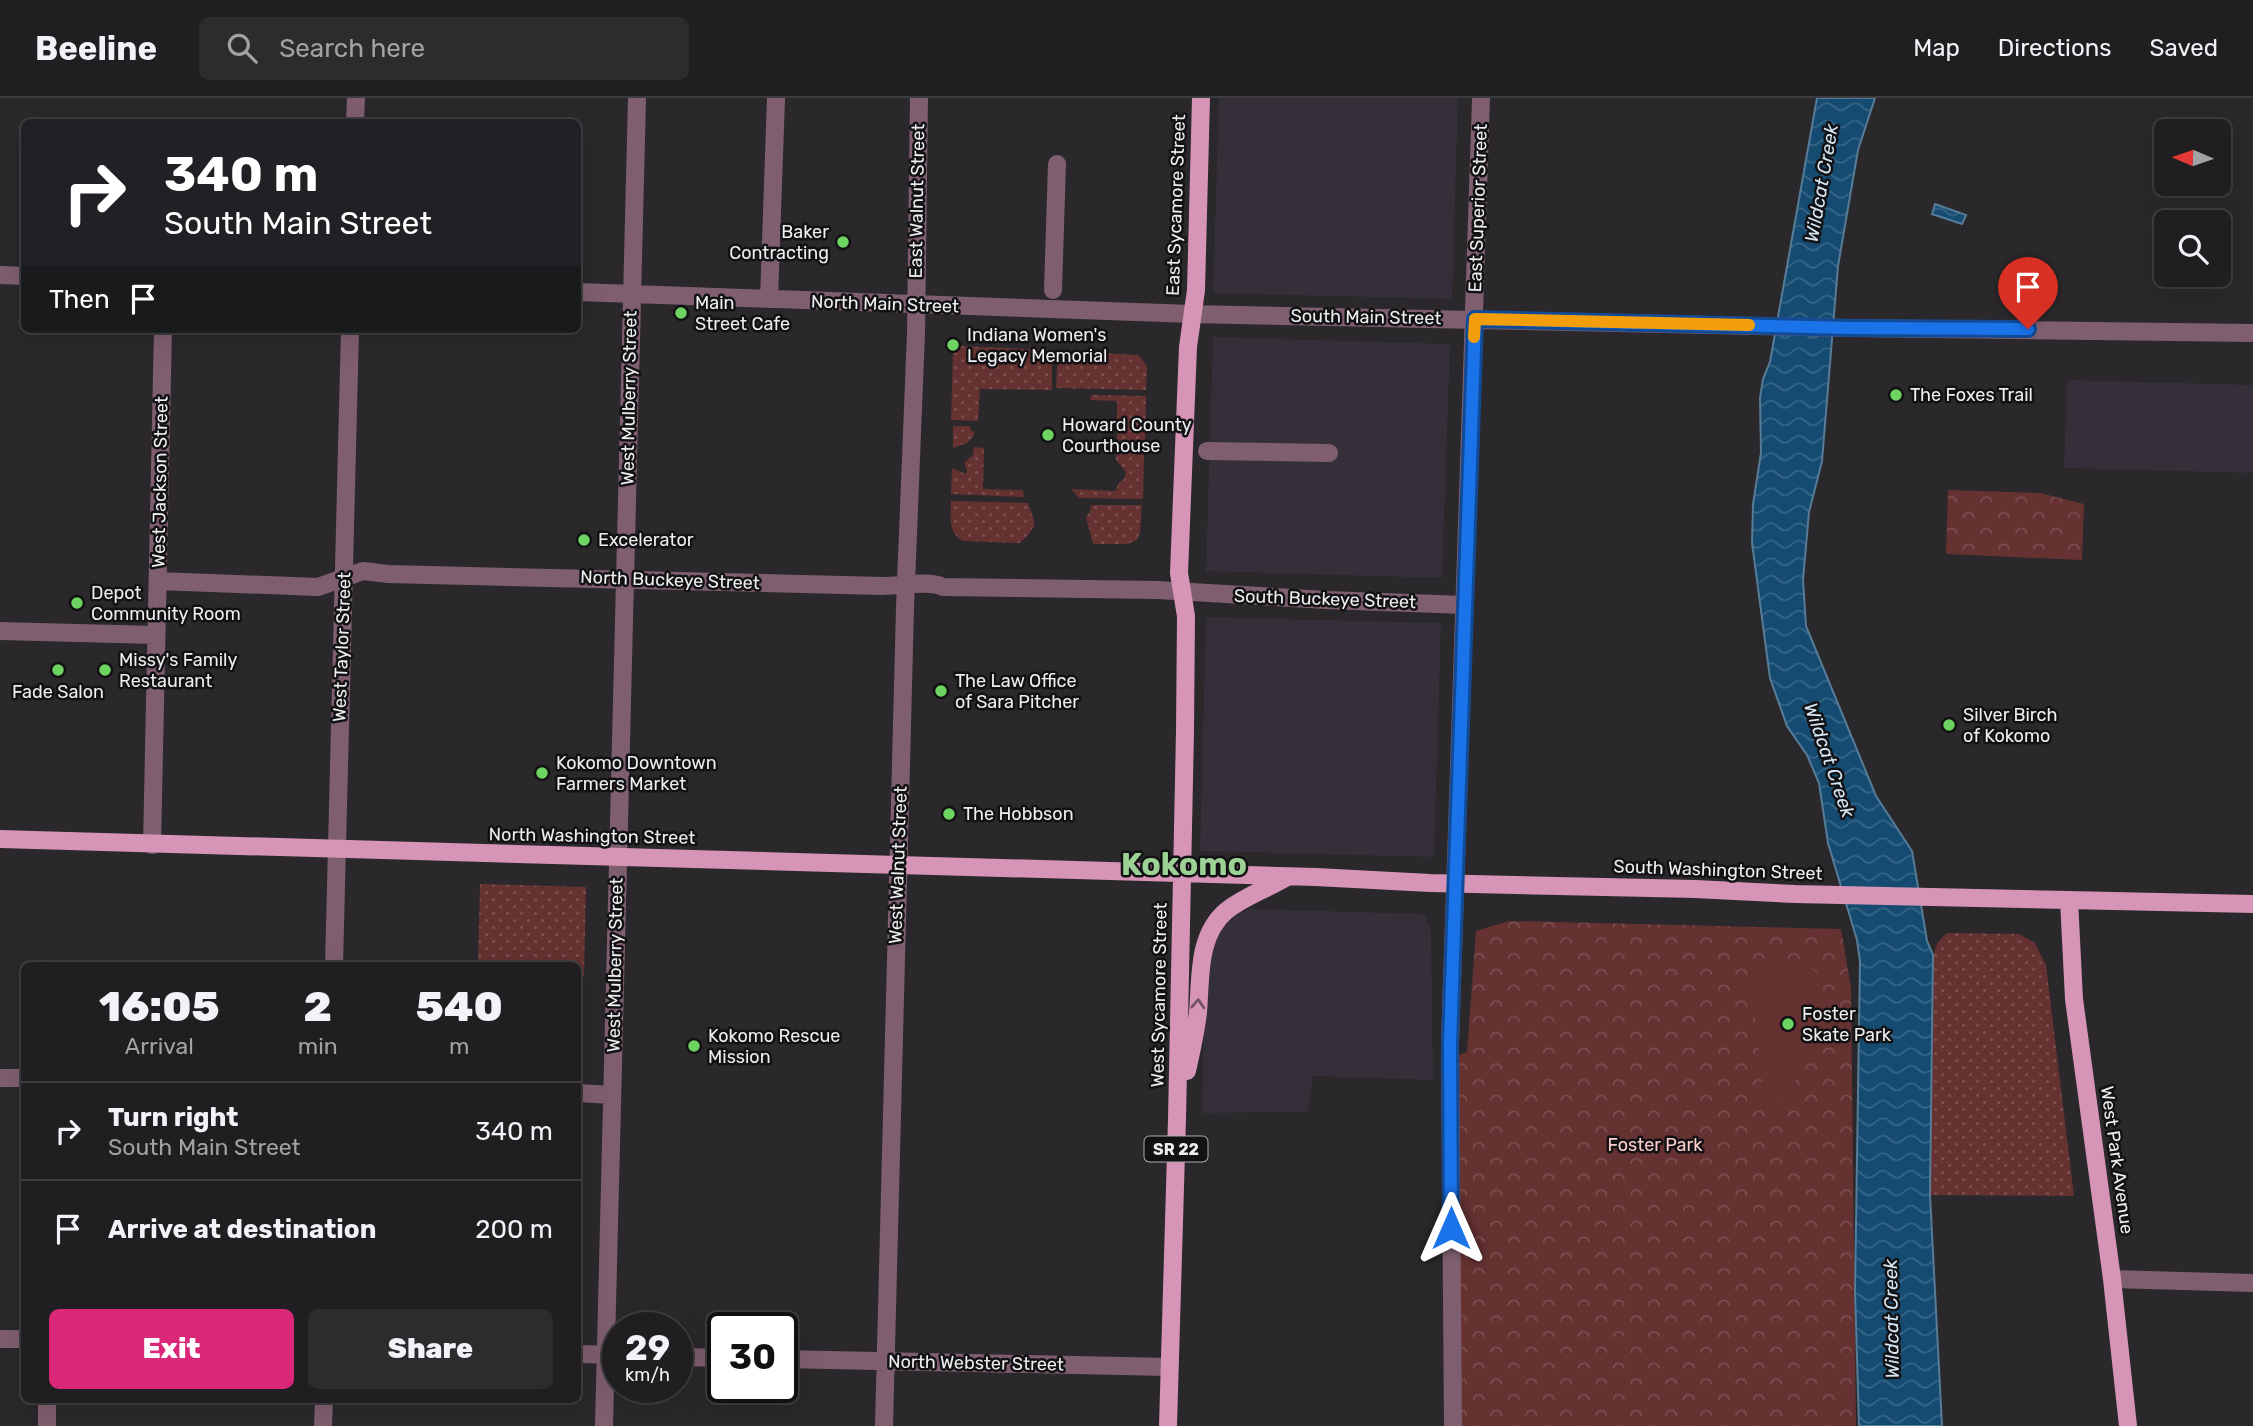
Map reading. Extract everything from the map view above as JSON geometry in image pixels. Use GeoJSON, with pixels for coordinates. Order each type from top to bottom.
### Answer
{"type":"FeatureCollection","features":[{"type":"Feature","properties":{"kind":"main road","name":"East Sycamore Street"},"geometry":{"type":"LineString","coordinates":[[1192,314],[1196,290],[1201,98]]}},
{"type":"Feature","properties":{"kind":"main road","name":"West Sycamore Street"},"geometry":{"type":"LineString","coordinates":[[1168,1426],[1186,654],[1184,593],[1179,573],[1188,346],[1192,314]]}},
{"type":"Feature","properties":{"kind":"main road","name":"North Washington Street"},"geometry":{"type":"LineString","coordinates":[[0,839],[1182,873]]}},
{"type":"Feature","properties":{"kind":"main road","name":"South Washington Street"},"geometry":{"type":"LineString","coordinates":[[1182,873],[1795,894],[2253,904]]}},
{"type":"Feature","properties":{"kind":"main road"},"geometry":{"type":"LineString","coordinates":[[1177,1119],[1198,1014],[1202,961],[1209,934],[1218,918],[1237,903],[1288,876]]}},
{"type":"Feature","properties":{"kind":"main road","name":"West Park Avenue"},"geometry":{"type":"LineString","coordinates":[[2070,900],[2074,999],[2112,1279],[2128,1426]]}},
{"type":"Feature","properties":{"kind":"street"},"geometry":{"type":"LineString","coordinates":[[355,119],[356,98]]}},
{"type":"Feature","properties":{"kind":"street","name":"West Mulberry Street"},"geometry":{"type":"LineString","coordinates":[[612,1312],[612,1095],[637,98]]}},
{"type":"Feature","properties":{"kind":"street"},"geometry":{"type":"LineString","coordinates":[[769,299],[776,98]]}},
{"type":"Feature","properties":{"kind":"street","name":"East Walnut Street"},"geometry":{"type":"LineString","coordinates":[[916,305],[919,98]]}},
{"type":"Feature","properties":{"kind":"street","name":"East Superior Street"},"geometry":{"type":"LineString","coordinates":[[1453,1426],[1450,1043],[1481,98]]}},
{"type":"Feature","properties":{"kind":"street"},"geometry":{"type":"LineString","coordinates":[[1053,289],[1057,164]]}},
{"type":"Feature","properties":{"kind":"street"},"geometry":{"type":"LineString","coordinates":[[0,275],[21,276]]}},
{"type":"Feature","properties":{"kind":"street","name":"North Main Street"},"geometry":{"type":"LineString","coordinates":[[581,292],[1192,314]]}},
{"type":"Feature","properties":{"kind":"street","name":"West Walnut Street"},"geometry":{"type":"LineString","coordinates":[[884,1426],[916,305]]}},
{"type":"Feature","properties":{"kind":"street","name":"South Main Street"},"geometry":{"type":"LineString","coordinates":[[1192,314],[2253,333]]}},
{"type":"Feature","properties":{"kind":"street","name":"West Jackson Street"},"geometry":{"type":"LineString","coordinates":[[152,845],[163,333]]}},
{"type":"Feature","properties":{"kind":"street","name":"West Taylor Street"},"geometry":{"type":"LineString","coordinates":[[334,962],[350,333]]}},
{"type":"Feature","properties":{"kind":"street"},"geometry":{"type":"LineString","coordinates":[[1207,451],[1329,453]]}},
{"type":"Feature","properties":{"kind":"street","name":"North Buckeye Street"},"geometry":{"type":"LineString","coordinates":[[158,581],[318,587],[363,570],[388,574],[906,586],[934,582],[943,587],[1158,590],[1184,593]]}},
{"type":"Feature","properties":{"kind":"street","name":"South Buckeye Street"},"geometry":{"type":"LineString","coordinates":[[1184,593],[1465,605]]}},
{"type":"Feature","properties":{"kind":"street"},"geometry":{"type":"LineString","coordinates":[[0,631],[156,635]]}},
{"type":"Feature","properties":{"kind":"street"},"geometry":{"type":"LineString","coordinates":[[0,1078],[21,1078]]}},
{"type":"Feature","properties":{"kind":"street"},"geometry":{"type":"LineString","coordinates":[[581,1093],[612,1095]]}},
{"type":"Feature","properties":{"kind":"street"},"geometry":{"type":"LineString","coordinates":[[2112,1279],[2253,1283]]}},
{"type":"Feature","properties":{"kind":"street"},"geometry":{"type":"LineString","coordinates":[[0,1339],[21,1339]]}},
{"type":"Feature","properties":{"kind":"street"},"geometry":{"type":"LineString","coordinates":[[581,1354],[602,1355]]}},
{"type":"Feature","properties":{"kind":"street","name":"North Webster Street"},"geometry":{"type":"LineString","coordinates":[[798,1359],[1169,1367]]}},
{"type":"Feature","properties":{"kind":"street"},"geometry":{"type":"LineString","coordinates":[[47,1403],[47,1426]]}},
{"type":"Feature","properties":{"kind":"street"},"geometry":{"type":"LineString","coordinates":[[323,1426],[324,1403]]}},
{"type":"Feature","properties":{"kind":"street","name":"West Mulberry Street"},"geometry":{"type":"LineString","coordinates":[[604,1426],[607,1403]]}},
{"type":"Feature","properties":{"kind":"shaded area"},"geometry":{"type":"Polygon","coordinates":[[[1219,98],[1458,98],[1452,299],[1213,293],[1219,98]]]}},
{"type":"Feature","properties":{"kind":"shaded area"},"geometry":{"type":"Polygon","coordinates":[[[1213,337],[1450,344],[1442,578],[1206,571],[1213,337]]]}},
{"type":"Feature","properties":{"kind":"shaded area"},"geometry":{"type":"Polygon","coordinates":[[[2067,380],[2253,385],[2253,473],[2064,468],[2067,380]]]}},
{"type":"Feature","properties":{"kind":"shaded area"},"geometry":{"type":"Polygon","coordinates":[[[1206,617],[1441,623],[1434,857],[1200,851],[1206,617]]]}},
{"type":"Feature","properties":{"kind":"shaded area"},"geometry":{"type":"Polygon","coordinates":[[[1249,909],[1425,914],[1431,931],[1433,1080],[1313,1076],[1308,1112],[1203,1113],[1204,976],[1214,935],[1225,921],[1249,909]]]}},
{"type":"Feature","properties":{"kind":"green space"},"geometry":{"type":"Polygon","coordinates":[[[959,346],[1052,350],[1052,390],[980,389],[978,421],[951,420],[953,353],[959,346]]]}},
{"type":"Feature","properties":{"kind":"green space"},"geometry":{"type":"Polygon","coordinates":[[[1058,351],[1138,355],[1147,366],[1146,390],[1056,388],[1058,351]]]}},
{"type":"Feature","properties":{"kind":"green space"},"geometry":{"type":"Polygon","coordinates":[[[1091,395],[1146,396],[1145,442],[1138,445],[1117,445],[1117,401],[1090,400],[1091,395]]]}},
{"type":"Feature","properties":{"kind":"green space"},"geometry":{"type":"Polygon","coordinates":[[[953,426],[970,426],[974,436],[967,443],[953,448],[953,426]]]}},
{"type":"Feature","properties":{"kind":"green space"},"geometry":{"type":"Polygon","coordinates":[[[974,447],[984,448],[983,489],[1023,490],[1024,497],[951,494],[952,468],[966,474],[964,463],[973,455],[974,447]]]}},
{"type":"Feature","properties":{"kind":"green space"},"geometry":{"type":"Polygon","coordinates":[[[1138,452],[1144,455],[1143,499],[1079,498],[1071,489],[1116,491],[1126,472],[1116,460],[1116,454],[1138,452]]]}},
{"type":"Feature","properties":{"kind":"green space"},"geometry":{"type":"Polygon","coordinates":[[[1948,490],[2040,493],[2084,504],[2082,560],[1946,554],[1948,490]]]}},
{"type":"Feature","properties":{"kind":"green space"},"geometry":{"type":"Polygon","coordinates":[[[951,501],[1028,503],[1033,516],[1033,528],[1020,543],[963,541],[952,529],[951,501]]]}},
{"type":"Feature","properties":{"kind":"green space"},"geometry":{"type":"Polygon","coordinates":[[[1091,505],[1142,505],[1137,540],[1128,544],[1093,544],[1086,517],[1091,505]]]}},
{"type":"Feature","properties":{"kind":"green space"},"geometry":{"type":"Polygon","coordinates":[[[480,884],[586,887],[584,976],[581,976],[581,962],[478,962],[480,884]]]}},
{"type":"Feature","properties":{"kind":"green space","name":"Foster Park"},"geometry":{"type":"Polygon","coordinates":[[[1509,921],[1841,929],[1851,988],[1856,1426],[1460,1426],[1456,1056],[1467,1052],[1476,931],[1509,921]]]}},
{"type":"Feature","properties":{"kind":"green space"},"geometry":{"type":"Polygon","coordinates":[[[1947,933],[2019,934],[2035,943],[2046,965],[2074,1196],[1930,1195],[1933,955],[1938,942],[1947,933]]]}},
{"type":"Feature","properties":{"kind":"green space","name":"Foster Skate Park"},"geometry":{"type":"Polygon","coordinates":[[[1794,959],[1815,971],[1819,978],[1822,1001],[1819,1045],[1782,1100],[1771,1102],[1764,1097],[1749,960],[1794,959]]]}},
{"type":"Feature","properties":{"kind":"water","name":"Wildcat Creek"},"geometry":{"type":"Polygon","coordinates":[[[1817,98],[1875,98],[1858,150],[1838,266],[1822,461],[1809,512],[1803,580],[1806,626],[1876,796],[1912,851],[1927,941],[1933,955],[1930,1195],[1942,1426],[1859,1426],[1855,1291],[1860,961],[1857,940],[1828,843],[1819,783],[1807,755],[1787,726],[1770,678],[1752,543],[1753,504],[1761,453],[1760,398],[1763,379],[1770,362],[1817,98]]]}},
{"type":"Feature","properties":{"kind":"water"},"geometry":{"type":"Polygon","coordinates":[[[1935,204],[1966,215],[1962,224],[1932,214],[1935,204]]]}},
{"type":"Feature","properties":{"kind":"slow traffic"},"geometry":{"type":"LineString","coordinates":[[1474,337],[1475,319],[1749,325]]}},
{"type":"Feature","properties":{"kind":"place","name":"Baker Contracting"},"geometry":{"type":"Point","coordinates":[843,242]}},
{"type":"Feature","properties":{"kind":"place","name":"Main Street Cafe"},"geometry":{"type":"Point","coordinates":[681,313]}},
{"type":"Feature","properties":{"kind":"place","name":"Indiana Women's Legacy Memorial"},"geometry":{"type":"Point","coordinates":[953,345]}},
{"type":"Feature","properties":{"kind":"place","name":"The Foxes Trail"},"geometry":{"type":"Point","coordinates":[1896,395]}},
{"type":"Feature","properties":{"kind":"place","name":"Howard County Courthouse"},"geometry":{"type":"Point","coordinates":[1048,435]}},
{"type":"Feature","properties":{"kind":"place","name":"Excelerator"},"geometry":{"type":"Point","coordinates":[584,540]}},
{"type":"Feature","properties":{"kind":"place","name":"Depot Community Room"},"geometry":{"type":"Point","coordinates":[77,603]}},
{"type":"Feature","properties":{"kind":"place","name":"Fade Salon"},"geometry":{"type":"Point","coordinates":[58,670]}},
{"type":"Feature","properties":{"kind":"place","name":"Missy's Family Restaurant"},"geometry":{"type":"Point","coordinates":[105,670]}},
{"type":"Feature","properties":{"kind":"place","name":"The Law Office of Sara Pitcher"},"geometry":{"type":"Point","coordinates":[941,691]}},
{"type":"Feature","properties":{"kind":"place","name":"Silver Birch of Kokomo"},"geometry":{"type":"Point","coordinates":[1949,725]}},
{"type":"Feature","properties":{"kind":"place","name":"Kokomo Downtown Farmers Market"},"geometry":{"type":"Point","coordinates":[542,773]}},
{"type":"Feature","properties":{"kind":"place","name":"The Hobbson"},"geometry":{"type":"Point","coordinates":[949,814]}},
{"type":"Feature","properties":{"kind":"place","name":"Foster Skate Park"},"geometry":{"type":"Point","coordinates":[1788,1024]}},
{"type":"Feature","properties":{"kind":"place","name":"Kokomo Rescue Mission"},"geometry":{"type":"Point","coordinates":[694,1046]}},
{"type":"Feature","properties":{"kind":"district","name":"Kokomo"},"geometry":{"type":"Point","coordinates":[1184,864]}},
{"type":"Feature","properties":{"kind":"route"},"geometry":{"type":"LineString","coordinates":[[1451,1228],[1450,1043],[1475,319],[1850,328],[2028,329]]}}]}
